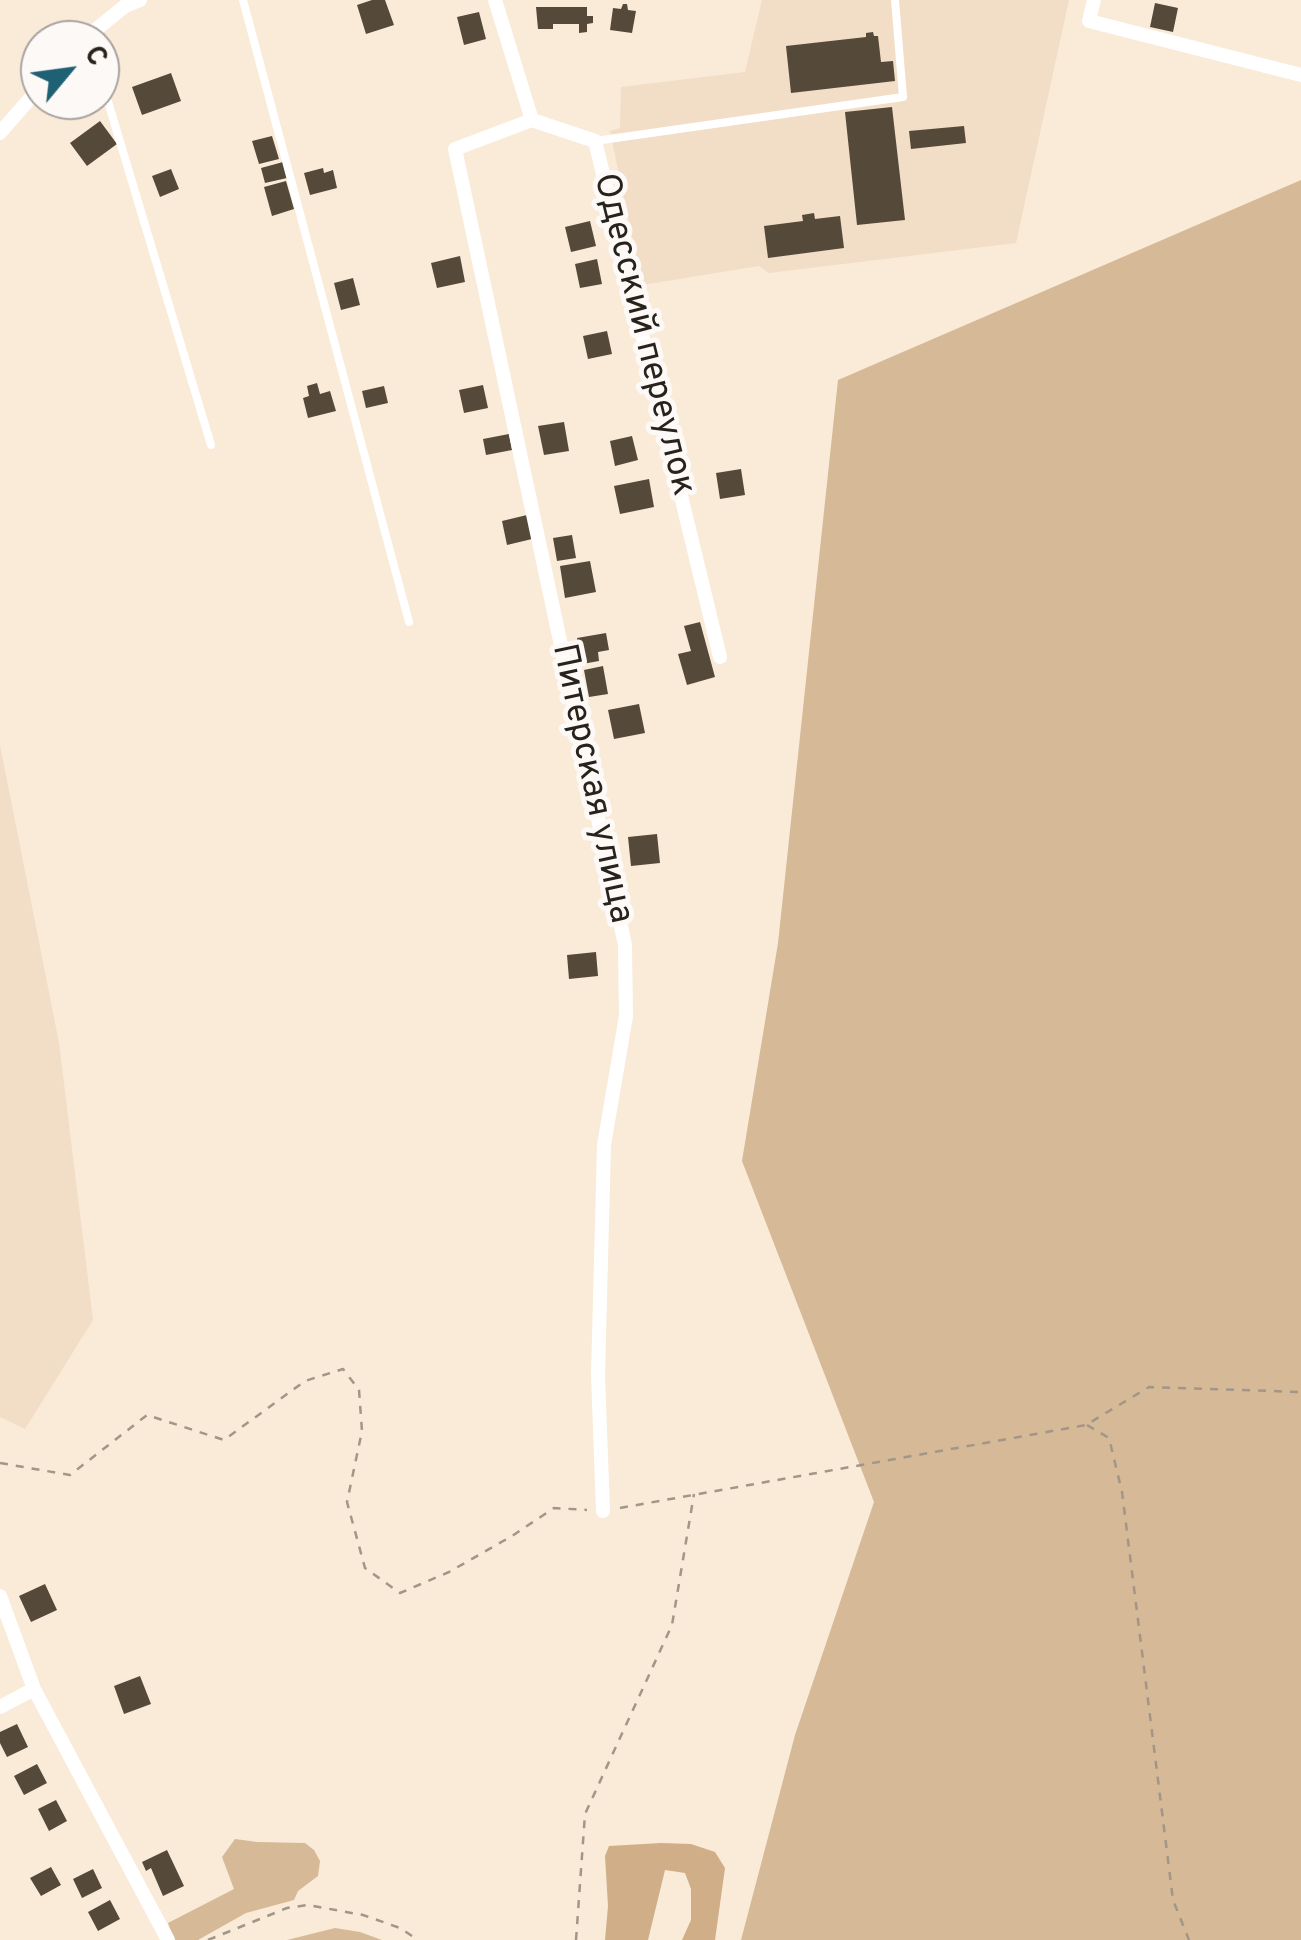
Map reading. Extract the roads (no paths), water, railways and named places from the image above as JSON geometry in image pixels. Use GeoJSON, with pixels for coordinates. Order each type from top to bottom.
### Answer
{"type":"FeatureCollection","features":[{"type":"Feature","properties":{"kind":"street"},"geometry":{"type":"LineString","coordinates":[[108,20],[140,0]]}},
{"type":"Feature","properties":{"kind":"street"},"geometry":{"type":"LineString","coordinates":[[494,0],[532,120]]}},
{"type":"Feature","properties":{"kind":"street"},"geometry":{"type":"LineString","coordinates":[[1094,0],[1089,21],[1301,75]]}},
{"type":"Feature","properties":{"kind":"street"},"geometry":{"type":"LineString","coordinates":[[0,133],[20,110]]}},
{"type":"Feature","properties":{"kind":"street","name":"Одесский переулок"},"geometry":{"type":"LineString","coordinates":[[532,120],[595,141],[720,657]]}},
{"type":"Feature","properties":{"kind":"street","name":"Питерская улица"},"geometry":{"type":"LineString","coordinates":[[532,120],[455,149],[625,945],[626,1016],[604,1145],[598,1376],[604,1511]]}},
{"type":"Feature","properties":{"kind":"street"},"geometry":{"type":"LineString","coordinates":[[0,1596],[34,1689],[168,1940]]}},
{"type":"Feature","properties":{"kind":"street"},"geometry":{"type":"LineString","coordinates":[[0,1707],[34,1689]]}},
{"type":"Feature","properties":{"kind":"lane"},"geometry":{"type":"LineString","coordinates":[[243,0],[408,622]]}},
{"type":"Feature","properties":{"kind":"lane"},"geometry":{"type":"LineString","coordinates":[[595,141],[903,98],[895,0]]}},
{"type":"Feature","properties":{"kind":"lane"},"geometry":{"type":"LineString","coordinates":[[113,120],[210,445]]}}]}
